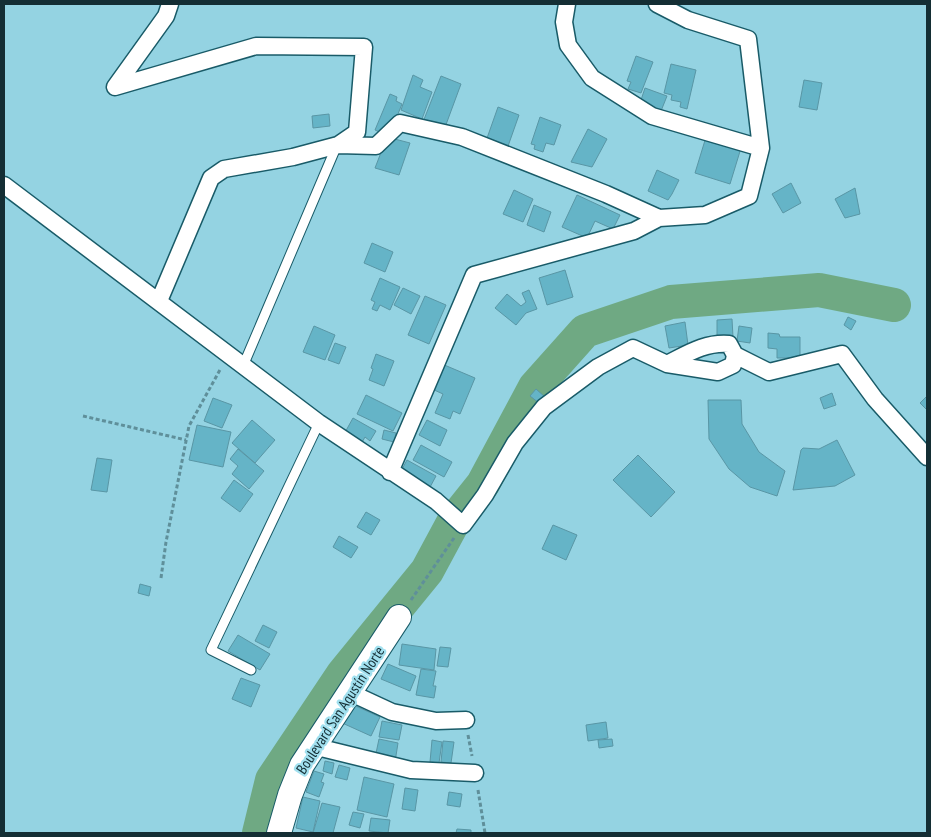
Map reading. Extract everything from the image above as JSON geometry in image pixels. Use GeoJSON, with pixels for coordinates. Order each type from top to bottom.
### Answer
{"type":"FeatureCollection","features":[{"type":"Feature","properties":{"kind":"main road","name":"Boulevard San Agustín Norte"},"geometry":{"type":"LineString","coordinates":[[278,833],[302,765],[399,618]]}},
{"type":"Feature","properties":{"kind":"street"},"geometry":{"type":"LineString","coordinates":[[160,302],[211,178],[224,169],[294,156],[338,144],[357,132],[364,48],[256,46],[115,87],[166,16],[170,4]]}},
{"type":"Feature","properties":{"kind":"street"},"geometry":{"type":"LineString","coordinates":[[567,4],[564,22],[568,46],[592,78],[652,116],[761,148]]}},
{"type":"Feature","properties":{"kind":"street"},"geometry":{"type":"LineString","coordinates":[[390,472],[474,275],[634,231],[659,218],[705,215],[749,196],[761,148],[748,39],[688,20],[656,4]]}},
{"type":"Feature","properties":{"kind":"street"},"geometry":{"type":"LineString","coordinates":[[338,144],[376,146],[400,123],[462,137],[606,194],[659,218]]}},
{"type":"Feature","properties":{"kind":"street"},"geometry":{"type":"LineString","coordinates":[[4,185],[319,423],[436,501],[463,524],[485,495],[515,443],[544,407],[598,367],[633,348],[667,364],[718,372],[733,365],[735,355]]}},
{"type":"Feature","properties":{"kind":"street"},"geometry":{"type":"LineString","coordinates":[[667,364],[705,345],[720,343],[728,344],[735,355],[769,372],[842,354],[874,399],[927,456]]}},
{"type":"Feature","properties":{"kind":"street"},"geometry":{"type":"LineString","coordinates":[[351,693],[392,712],[436,721],[466,720]]}},
{"type":"Feature","properties":{"kind":"street"},"geometry":{"type":"LineString","coordinates":[[313,746],[411,770],[475,773]]}},
{"type":"Feature","properties":{"kind":"lane"},"geometry":{"type":"LineString","coordinates":[[243,366],[338,144]]}},
{"type":"Feature","properties":{"kind":"lane"},"geometry":{"type":"LineString","coordinates":[[251,670],[211,650],[319,423]]}},
{"type":"Feature","properties":{"kind":"path"},"geometry":{"type":"LineString","coordinates":[[161,578],[189,426],[228,355]]}},
{"type":"Feature","properties":{"kind":"path"},"geometry":{"type":"LineString","coordinates":[[83,416],[186,440]]}},
{"type":"Feature","properties":{"kind":"path"},"geometry":{"type":"LineString","coordinates":[[399,618],[463,524]]}},
{"type":"Feature","properties":{"kind":"building"},"geometry":{"type":"Polygon","coordinates":[[[636,56],[653,62],[641,93],[628,89],[631,82],[627,81],[636,56]]]}},
{"type":"Feature","properties":{"kind":"building"},"geometry":{"type":"Polygon","coordinates":[[[671,64],[696,70],[687,109],[680,107],[681,102],[671,100],[672,95],[664,93],[671,64]]]}},
{"type":"Feature","properties":{"kind":"building"},"geometry":{"type":"Polygon","coordinates":[[[413,75],[423,80],[420,87],[432,92],[422,119],[401,110],[413,75]]]}},
{"type":"Feature","properties":{"kind":"building"},"geometry":{"type":"Polygon","coordinates":[[[441,76],[461,84],[444,130],[423,122],[441,76]]]}},
{"type":"Feature","properties":{"kind":"building"},"geometry":{"type":"Polygon","coordinates":[[[804,80],[822,83],[817,110],[799,107],[804,80]]]}},
{"type":"Feature","properties":{"kind":"building"},"geometry":{"type":"Polygon","coordinates":[[[645,88],[667,96],[661,111],[640,103],[645,88]]]}},
{"type":"Feature","properties":{"kind":"building"},"geometry":{"type":"Polygon","coordinates":[[[390,94],[397,97],[396,101],[402,104],[389,136],[375,130],[390,94]]]}},
{"type":"Feature","properties":{"kind":"building"},"geometry":{"type":"Polygon","coordinates":[[[498,107],[519,115],[507,149],[486,141],[498,107]]]}},
{"type":"Feature","properties":{"kind":"building"},"geometry":{"type":"Polygon","coordinates":[[[329,114],[330,126],[313,128],[312,116],[329,114]]]}},
{"type":"Feature","properties":{"kind":"building"},"geometry":{"type":"Polygon","coordinates":[[[540,117],[561,125],[554,145],[546,143],[543,152],[534,149],[535,145],[531,144],[540,117]]]}},
{"type":"Feature","properties":{"kind":"building"},"geometry":{"type":"Polygon","coordinates":[[[588,129],[607,139],[592,167],[571,162],[588,129]]]}},
{"type":"Feature","properties":{"kind":"building"},"geometry":{"type":"Polygon","coordinates":[[[387,137],[410,143],[399,175],[375,168],[387,137]]]}},
{"type":"Feature","properties":{"kind":"building"},"geometry":{"type":"Polygon","coordinates":[[[706,137],[741,148],[730,184],[695,173],[706,137]]]}},
{"type":"Feature","properties":{"kind":"building"},"geometry":{"type":"Polygon","coordinates":[[[657,170],[679,180],[668,200],[648,191],[657,170]]]}},
{"type":"Feature","properties":{"kind":"building"},"geometry":{"type":"Polygon","coordinates":[[[791,183],[801,203],[783,213],[772,194],[791,183]]]}},
{"type":"Feature","properties":{"kind":"building"},"geometry":{"type":"Polygon","coordinates":[[[855,188],[860,214],[845,218],[835,199],[855,188]]]}},
{"type":"Feature","properties":{"kind":"building"},"geometry":{"type":"Polygon","coordinates":[[[514,190],[533,199],[523,222],[503,214],[514,190]]]}},
{"type":"Feature","properties":{"kind":"building"},"geometry":{"type":"Polygon","coordinates":[[[577,195],[620,215],[613,229],[595,221],[587,238],[562,227],[577,195]]]}},
{"type":"Feature","properties":{"kind":"building"},"geometry":{"type":"Polygon","coordinates":[[[534,205],[551,212],[544,232],[527,225],[534,205]]]}},
{"type":"Feature","properties":{"kind":"building"},"geometry":{"type":"Polygon","coordinates":[[[372,243],[393,252],[385,272],[364,263],[372,243]]]}},
{"type":"Feature","properties":{"kind":"building"},"geometry":{"type":"Polygon","coordinates":[[[565,270],[573,297],[547,305],[539,278],[565,270]]]}},
{"type":"Feature","properties":{"kind":"building"},"geometry":{"type":"Polygon","coordinates":[[[380,278],[400,287],[390,310],[380,305],[377,311],[372,309],[375,302],[371,300],[380,278]]]}},
{"type":"Feature","properties":{"kind":"building"},"geometry":{"type":"Polygon","coordinates":[[[403,288],[420,296],[411,314],[394,305],[403,288]]]}},
{"type":"Feature","properties":{"kind":"building"},"geometry":{"type":"Polygon","coordinates":[[[529,290],[537,309],[526,313],[516,325],[495,308],[507,294],[521,306],[526,302],[522,293],[529,290]]]}},
{"type":"Feature","properties":{"kind":"building"},"geometry":{"type":"Polygon","coordinates":[[[425,296],[446,305],[429,344],[408,335],[425,296]]]}},
{"type":"Feature","properties":{"kind":"building"},"geometry":{"type":"Polygon","coordinates":[[[848,317],[856,321],[851,330],[844,325],[848,317]]]}},
{"type":"Feature","properties":{"kind":"building"},"geometry":{"type":"Polygon","coordinates":[[[732,319],[733,337],[717,337],[717,320],[732,319]]]}},
{"type":"Feature","properties":{"kind":"building"},"geometry":{"type":"Polygon","coordinates":[[[685,322],[688,345],[669,348],[665,326],[685,322]]]}},
{"type":"Feature","properties":{"kind":"building"},"geometry":{"type":"Polygon","coordinates":[[[314,326],[335,335],[325,360],[303,352],[314,326]]]}},
{"type":"Feature","properties":{"kind":"building"},"geometry":{"type":"Polygon","coordinates":[[[739,326],[752,328],[750,343],[737,341],[739,326]]]}},
{"type":"Feature","properties":{"kind":"building"},"geometry":{"type":"Polygon","coordinates":[[[768,333],[779,334],[780,337],[800,337],[800,358],[777,358],[777,349],[768,348],[768,333]]]}},
{"type":"Feature","properties":{"kind":"building"},"geometry":{"type":"Polygon","coordinates":[[[335,343],[346,347],[339,364],[328,360],[335,343]]]}},
{"type":"Feature","properties":{"kind":"building"},"geometry":{"type":"Polygon","coordinates":[[[376,354],[394,361],[384,386],[369,380],[376,354]]]}},
{"type":"Feature","properties":{"kind":"building"},"geometry":{"type":"Polygon","coordinates":[[[442,364],[475,378],[460,414],[453,411],[450,419],[435,413],[443,394],[432,389],[442,364]]]}},
{"type":"Feature","properties":{"kind":"building"},"geometry":{"type":"Polygon","coordinates":[[[536,389],[545,397],[539,403],[530,396],[536,389]]]}},
{"type":"Feature","properties":{"kind":"building"},"geometry":{"type":"Polygon","coordinates":[[[832,393],[836,405],[824,409],[820,398],[832,393]]]}},
{"type":"Feature","properties":{"kind":"building"},"geometry":{"type":"Polygon","coordinates":[[[366,395],[402,413],[393,431],[357,414],[366,395]]]}},
{"type":"Feature","properties":{"kind":"building"},"geometry":{"type":"Polygon","coordinates":[[[926,397],[927,399],[927,410],[920,403],[926,397]]]}},
{"type":"Feature","properties":{"kind":"building"},"geometry":{"type":"Polygon","coordinates":[[[213,398],[232,405],[222,428],[204,421],[213,398]]]}},
{"type":"Feature","properties":{"kind":"building"},"geometry":{"type":"Polygon","coordinates":[[[708,400],[741,400],[742,424],[759,452],[785,471],[777,496],[750,487],[729,469],[709,439],[708,400]]]}},
{"type":"Feature","properties":{"kind":"building"},"geometry":{"type":"Polygon","coordinates":[[[353,418],[376,431],[370,441],[365,437],[360,446],[343,436],[353,418]]]}},
{"type":"Feature","properties":{"kind":"building"},"geometry":{"type":"Polygon","coordinates":[[[252,420],[275,440],[255,463],[232,443],[252,420]]]}},
{"type":"Feature","properties":{"kind":"building"},"geometry":{"type":"Polygon","coordinates":[[[427,420],[447,430],[440,446],[419,435],[427,420]]]}},
{"type":"Feature","properties":{"kind":"building"},"geometry":{"type":"Polygon","coordinates":[[[197,425],[231,432],[223,467],[189,460],[197,425]]]}},
{"type":"Feature","properties":{"kind":"building"},"geometry":{"type":"Polygon","coordinates":[[[384,430],[396,433],[394,442],[382,439],[384,430]]]}},
{"type":"Feature","properties":{"kind":"building"},"geometry":{"type":"Polygon","coordinates":[[[837,440],[855,475],[835,486],[793,490],[801,450],[803,448],[819,449],[837,440]]]}},
{"type":"Feature","properties":{"kind":"building"},"geometry":{"type":"Polygon","coordinates":[[[421,445],[452,462],[444,477],[413,460],[421,445]]]}},
{"type":"Feature","properties":{"kind":"building"},"geometry":{"type":"Polygon","coordinates":[[[238,449],[264,471],[249,489],[232,474],[238,466],[230,459],[238,449]]]}},
{"type":"Feature","properties":{"kind":"building"},"geometry":{"type":"Polygon","coordinates":[[[638,455],[675,492],[651,517],[613,480],[638,455]]]}},
{"type":"Feature","properties":{"kind":"building"},"geometry":{"type":"Polygon","coordinates":[[[97,458],[112,460],[107,492],[91,490],[97,458]]]}},
{"type":"Feature","properties":{"kind":"building"},"geometry":{"type":"Polygon","coordinates":[[[407,460],[436,476],[429,489],[400,473],[407,460]]]}},
{"type":"Feature","properties":{"kind":"building"},"geometry":{"type":"Polygon","coordinates":[[[234,480],[253,494],[240,512],[221,498],[234,480]]]}},
{"type":"Feature","properties":{"kind":"building"},"geometry":{"type":"Polygon","coordinates":[[[366,512],[380,520],[371,535],[357,527],[366,512]]]}},
{"type":"Feature","properties":{"kind":"building"},"geometry":{"type":"Polygon","coordinates":[[[553,525],[577,535],[566,560],[542,549],[553,525]]]}},
{"type":"Feature","properties":{"kind":"building"},"geometry":{"type":"Polygon","coordinates":[[[339,536],[358,547],[351,558],[333,547],[339,536]]]}},
{"type":"Feature","properties":{"kind":"building"},"geometry":{"type":"Polygon","coordinates":[[[140,584],[151,587],[149,596],[138,593],[140,584]]]}},
{"type":"Feature","properties":{"kind":"building"},"geometry":{"type":"Polygon","coordinates":[[[263,625],[277,632],[269,648],[255,641],[263,625]]]}},
{"type":"Feature","properties":{"kind":"building"},"geometry":{"type":"Polygon","coordinates":[[[238,635],[270,654],[260,670],[228,651],[238,635]]]}},
{"type":"Feature","properties":{"kind":"building"},"geometry":{"type":"Polygon","coordinates":[[[402,644],[436,649],[434,670],[399,665],[402,644]]]}},
{"type":"Feature","properties":{"kind":"building"},"geometry":{"type":"Polygon","coordinates":[[[440,647],[451,648],[448,667],[437,666],[440,647]]]}},
{"type":"Feature","properties":{"kind":"building"},"geometry":{"type":"Polygon","coordinates":[[[388,664],[416,676],[410,691],[381,679],[388,664]]]}},
{"type":"Feature","properties":{"kind":"building"},"geometry":{"type":"Polygon","coordinates":[[[421,669],[436,671],[433,686],[436,686],[434,698],[416,695],[421,669]]]}},
{"type":"Feature","properties":{"kind":"building"},"geometry":{"type":"Polygon","coordinates":[[[241,678],[260,685],[251,707],[232,699],[241,678]]]}},
{"type":"Feature","properties":{"kind":"building"},"geometry":{"type":"Polygon","coordinates":[[[349,703],[380,717],[371,736],[340,722],[349,703]]]}},
{"type":"Feature","properties":{"kind":"building"},"geometry":{"type":"Polygon","coordinates":[[[382,721],[402,725],[399,740],[379,737],[382,721]]]}},
{"type":"Feature","properties":{"kind":"building"},"geometry":{"type":"Polygon","coordinates":[[[606,722],[608,738],[588,741],[586,725],[606,722]]]}},
{"type":"Feature","properties":{"kind":"building"},"geometry":{"type":"Polygon","coordinates":[[[379,739],[398,743],[395,762],[375,758],[379,739]]]}},
{"type":"Feature","properties":{"kind":"building"},"geometry":{"type":"Polygon","coordinates":[[[612,739],[613,746],[599,748],[598,740],[612,739]]]}},
{"type":"Feature","properties":{"kind":"building"},"geometry":{"type":"Polygon","coordinates":[[[432,740],[442,742],[439,763],[430,762],[432,740]]]}},
{"type":"Feature","properties":{"kind":"building"},"geometry":{"type":"Polygon","coordinates":[[[443,741],[454,742],[451,763],[441,762],[443,741]]]}},
{"type":"Feature","properties":{"kind":"building"},"geometry":{"type":"Polygon","coordinates":[[[325,761],[334,763],[332,774],[323,771],[325,761]]]}},
{"type":"Feature","properties":{"kind":"building"},"geometry":{"type":"Polygon","coordinates":[[[339,765],[350,768],[347,780],[335,777],[339,765]]]}},
{"type":"Feature","properties":{"kind":"building"},"geometry":{"type":"Polygon","coordinates":[[[314,771],[324,774],[321,782],[324,783],[319,797],[306,792],[314,771]]]}},
{"type":"Feature","properties":{"kind":"building"},"geometry":{"type":"Polygon","coordinates":[[[364,777],[394,784],[387,817],[357,810],[364,777]]]}},
{"type":"Feature","properties":{"kind":"building"},"geometry":{"type":"Polygon","coordinates":[[[405,788],[418,790],[415,811],[402,809],[405,788]]]}},
{"type":"Feature","properties":{"kind":"building"},"geometry":{"type":"Polygon","coordinates":[[[449,792],[462,794],[460,807],[447,805],[449,792]]]}},
{"type":"Feature","properties":{"kind":"building"},"geometry":{"type":"Polygon","coordinates":[[[303,797],[320,801],[313,832],[296,828],[303,797]]]}},
{"type":"Feature","properties":{"kind":"building"},"geometry":{"type":"Polygon","coordinates":[[[322,803],[340,807],[333,833],[313,833],[322,803]]]}},
{"type":"Feature","properties":{"kind":"building"},"geometry":{"type":"Polygon","coordinates":[[[353,812],[364,814],[360,828],[349,825],[353,812]]]}},
{"type":"Feature","properties":{"kind":"building"},"geometry":{"type":"Polygon","coordinates":[[[371,818],[390,820],[388,833],[369,831],[371,818]]]}},
{"type":"Feature","properties":{"kind":"building"},"geometry":{"type":"Polygon","coordinates":[[[457,829],[471,830],[471,833],[456,833],[457,829]]]}},
{"type":"Feature","properties":{"kind":"waterway"},"geometry":{"type":"LineString","coordinates":[[259,833],[272,780],[343,674],[427,571],[455,519],[483,484],[535,387],[585,331],[671,302],[819,290],[894,305]]}}]}
